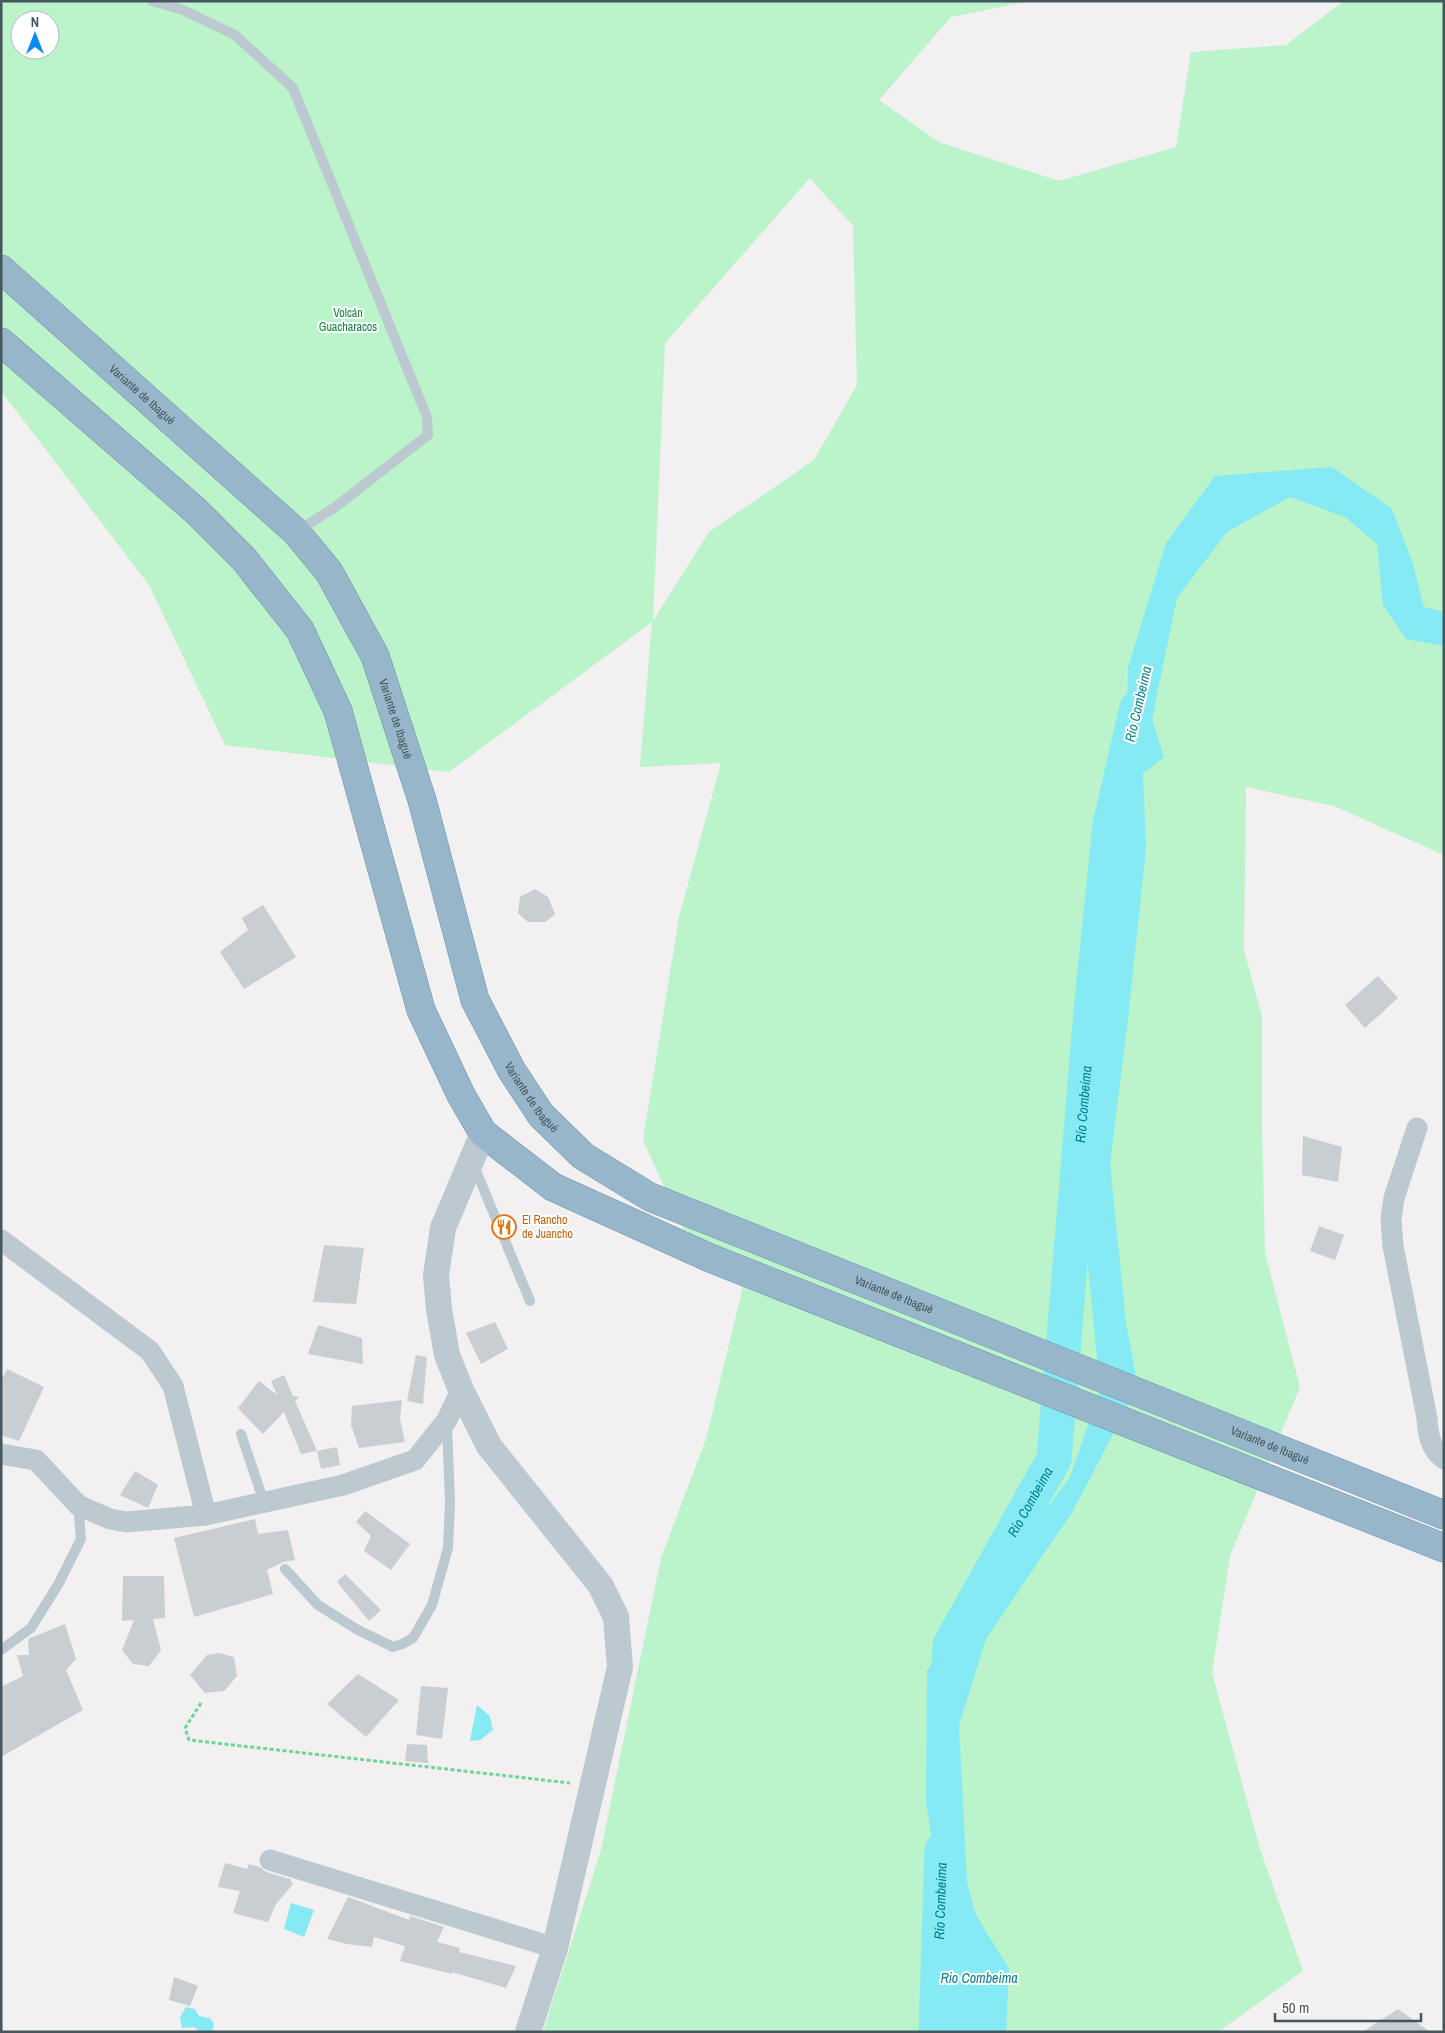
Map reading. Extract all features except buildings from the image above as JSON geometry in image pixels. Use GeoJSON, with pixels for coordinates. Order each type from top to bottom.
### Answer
{"type":"FeatureCollection","features":[{"type":"Feature","properties":{"kind":"highway","name":"Variante de Ibagué"},"geometry":{"type":"LineString","coordinates":[[1,269],[296,532],[329,572],[375,656],[422,800],[475,1000],[512,1071],[541,1114],[583,1156],[650,1197],[1444,1515]]}},
{"type":"Feature","properties":{"kind":"highway"},"geometry":{"type":"LineString","coordinates":[[1,342],[196,511],[244,559],[300,630],[338,711],[421,1010],[461,1095],[483,1133],[553,1188],[710,1258],[1444,1548]]}},
{"type":"Feature","properties":{"kind":"street"},"geometry":{"type":"LineString","coordinates":[[1417,1128],[1394,1198],[1391,1219],[1392,1246],[1425,1409],[1428,1438],[1435,1452],[1444,1459]]}},
{"type":"Feature","properties":{"kind":"street"},"geometry":{"type":"LineString","coordinates":[[483,1133],[472,1163],[443,1228],[436,1275],[439,1309],[447,1355],[461,1390],[489,1446],[601,1586],[616,1617],[620,1667],[555,1948],[528,2032]]}},
{"type":"Feature","properties":{"kind":"street"},"geometry":{"type":"LineString","coordinates":[[1,1240],[150,1351],[173,1386],[206,1515]]}},
{"type":"Feature","properties":{"kind":"street"},"geometry":{"type":"LineString","coordinates":[[1,1454],[36,1460],[78,1505],[110,1519],[126,1522],[206,1515],[343,1485],[415,1460],[447,1420],[461,1390]]}},
{"type":"Feature","properties":{"kind":"street"},"geometry":{"type":"LineString","coordinates":[[270,1860],[555,1948]]}},
{"type":"Feature","properties":{"kind":"lane"},"geometry":{"type":"LineString","coordinates":[[152,1],[182,10],[235,35],[293,88],[427,417],[428,435],[334,508],[296,532]]}},
{"type":"Feature","properties":{"kind":"lane"},"geometry":{"type":"LineString","coordinates":[[472,1163],[530,1300]]}},
{"type":"Feature","properties":{"kind":"lane"},"geometry":{"type":"LineString","coordinates":[[285,1569],[318,1604],[358,1630],[393,1647],[413,1638],[432,1606],[448,1548],[450,1503],[447,1420]]}},
{"type":"Feature","properties":{"kind":"lane"},"geometry":{"type":"LineString","coordinates":[[241,1434],[264,1502]]}},
{"type":"Feature","properties":{"kind":"lane"},"geometry":{"type":"LineString","coordinates":[[1,1650],[31,1628],[59,1584],[81,1539],[78,1505]]}},
{"type":"Feature","properties":{"kind":"path"},"geometry":{"type":"LineString","coordinates":[[201,1703],[185,1728],[189,1740],[593,1786]]}},
{"type":"Feature","properties":{"kind":"green space","name":"Volcán Guacharacos"},"geometry":{"type":"Polygon","coordinates":[[[1,1],[1031,1],[951,17],[879,100],[939,142],[1059,181],[1176,147],[1191,52],[1286,45],[1344,1],[1444,1],[1444,855],[1334,806],[1246,787],[1244,950],[1262,1017],[1265,1253],[1300,1387],[1230,1556],[1212,1673],[1260,1849],[1303,1971],[1218,2032],[543,2032],[601,1850],[661,1558],[706,1439],[748,1266],[683,1229],[643,1140],[679,917],[721,763],[640,767],[652,622],[449,772],[225,745],[149,585],[1,391],[1,1]],[[810,178],[665,343],[653,621],[709,532],[814,460],[857,385],[853,226],[810,178]]]}},
{"type":"Feature","properties":{"kind":"water","name":"Rio Combeima"},"geometry":{"type":"Polygon","coordinates":[[[1332,467],[1392,509],[1412,561],[1424,607],[1444,612],[1444,646],[1406,639],[1383,605],[1377,544],[1345,517],[1290,497],[1227,532],[1177,598],[1152,719],[1164,757],[1143,773],[1146,848],[1110,1164],[1126,1323],[1138,1386],[1073,1511],[986,1639],[959,1725],[967,1882],[976,1915],[1009,1969],[1006,2032],[951,2032],[948,1947],[926,1802],[927,1670],[1070,1477],[1100,1390],[1087,1255],[1096,1101],[1114,945],[1125,810],[1128,668],[1166,543],[1215,476],[1332,467]]]}},
{"type":"Feature","properties":{"kind":"water"},"geometry":{"type":"Polygon","coordinates":[[[477,1705],[490,1716],[493,1730],[480,1740],[470,1741],[477,1705]]]}},
{"type":"Feature","properties":{"kind":"water"},"geometry":{"type":"Polygon","coordinates":[[[291,1903],[314,1910],[304,1937],[284,1929],[291,1903]]]}},
{"type":"Feature","properties":{"kind":"water"},"geometry":{"type":"Polygon","coordinates":[[[186,2007],[195,2009],[199,2016],[210,2018],[214,2024],[212,2031],[201,2032],[194,2027],[182,2028],[180,2017],[186,2007]]]}},
{"type":"Feature","properties":{"kind":"waterway","name":"Río Combeima"},"geometry":{"type":"LineString","coordinates":[[949,1666],[950,1645],[1054,1459],[1091,1011],[1110,825],[1137,708]]}},
{"type":"Feature","properties":{"kind":"waterway","name":"Río Combeima"},"geometry":{"type":"LineString","coordinates":[[936,2032],[942,1850]]}},
{"type":"Feature","properties":{"kind":"place","name":"El Rancho de Juancho"},"geometry":{"type":"Point","coordinates":[504,1227]}}]}
